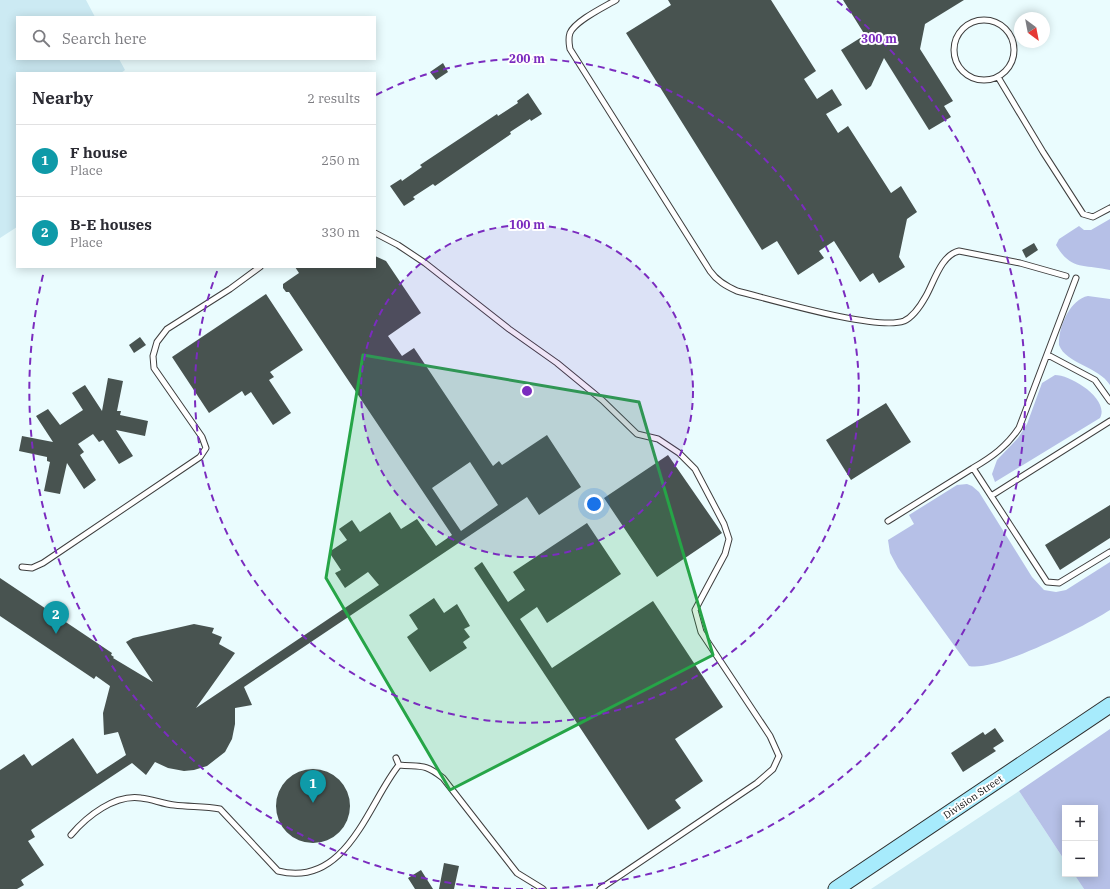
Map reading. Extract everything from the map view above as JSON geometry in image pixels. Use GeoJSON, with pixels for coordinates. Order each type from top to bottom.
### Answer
{"type":"FeatureCollection","features":[{"type":"Feature","properties":{"kind":"street","name":"Division Street"},"geometry":{"type":"LineString","coordinates":[[836,889],[1110,705]]}},
{"type":"Feature","properties":{"kind":"lane"},"geometry":{"type":"LineString","coordinates":[[616,0],[577,25],[571,32],[568,40],[570,49],[710,271],[717,280],[726,286],[737,292],[838,315],[890,324],[905,320],[911,316],[925,298],[945,260],[952,253],[959,251],[1020,263],[1066,276]]}},
{"type":"Feature","properties":{"kind":"lane"},"geometry":{"type":"LineString","coordinates":[[980,20],[990,21],[1000,25],[1007,32],[1012,41],[1014,51],[1012,61],[1006,70],[998,76],[988,80],[974,78],[962,71],[957,64],[954,55],[955,40],[963,28],[970,23],[980,20]]}},
{"type":"Feature","properties":{"kind":"lane"},"geometry":{"type":"LineString","coordinates":[[998,76],[1043,152],[1083,214],[1093,217],[1110,208]]}},
{"type":"Feature","properties":{"kind":"lane"},"geometry":{"type":"LineString","coordinates":[[376,234],[398,245],[424,263],[509,329],[557,363],[602,400],[637,434],[658,439],[679,452],[695,470],[724,524],[729,539],[726,554],[695,610],[701,632],[770,736],[779,756],[773,769],[757,783],[600,889]]}},
{"type":"Feature","properties":{"kind":"lane"},"geometry":{"type":"LineString","coordinates":[[22,567],[32,568],[43,563],[200,456],[206,448],[202,438],[154,368],[153,356],[157,342],[167,329],[230,289],[259,268]]}},
{"type":"Feature","properties":{"kind":"lane"},"geometry":{"type":"LineString","coordinates":[[888,521],[998,452],[1013,437],[1024,418],[1076,278]]}},
{"type":"Feature","properties":{"kind":"lane"},"geometry":{"type":"LineString","coordinates":[[1048,355],[1095,380],[1110,401]]}},
{"type":"Feature","properties":{"kind":"lane"},"geometry":{"type":"LineString","coordinates":[[991,496],[1110,421]]}},
{"type":"Feature","properties":{"kind":"lane"},"geometry":{"type":"LineString","coordinates":[[974,468],[1047,582],[1059,583],[1110,552]]}},
{"type":"Feature","properties":{"kind":"lane"},"geometry":{"type":"LineString","coordinates":[[396,758],[399,764]]}},
{"type":"Feature","properties":{"kind":"lane"},"geometry":{"type":"LineString","coordinates":[[353,848],[361,837],[381,792],[399,764]]}},
{"type":"Feature","properties":{"kind":"lane"},"geometry":{"type":"LineString","coordinates":[[399,764],[416,764],[430,768],[443,778],[517,873],[543,889]]}},
{"type":"Feature","properties":{"kind":"lane"},"geometry":{"type":"LineString","coordinates":[[71,835],[82,823],[109,805],[124,798],[141,798],[191,807],[220,809],[270,864],[294,880]]}},
{"type":"Feature","properties":{"kind":"highlighted area"},"geometry":{"type":"Polygon","coordinates":[[[363,355],[639,402],[713,655],[450,790],[326,578],[363,355]]]}},
{"type":"Feature","properties":{"kind":"shaded area"},"geometry":{"type":"Polygon","coordinates":[[[0,0],[86,0],[94,16],[16,16],[16,60],[120,60],[125,70],[122,72],[16,72],[16,228],[0,238],[0,0]]]}},
{"type":"Feature","properties":{"kind":"shaded area"},"geometry":{"type":"Polygon","coordinates":[[[1110,219],[1110,270],[1073,263],[1067,259],[1056,245],[1059,239],[1079,226],[1084,230],[1091,230],[1110,219]]]}},
{"type":"Feature","properties":{"kind":"shaded area"},"geometry":{"type":"Polygon","coordinates":[[[1088,296],[1110,299],[1110,385],[1098,373],[1068,357],[1059,345],[1059,338],[1066,315],[1076,303],[1082,298],[1088,296]]]}},
{"type":"Feature","properties":{"kind":"shaded area"},"geometry":{"type":"Polygon","coordinates":[[[1055,375],[1070,379],[1087,389],[1099,403],[1102,411],[1100,418],[995,482],[992,474],[997,460],[1018,438],[1027,424],[1042,383],[1055,375]]]}},
{"type":"Feature","properties":{"kind":"shaded area"},"geometry":{"type":"Polygon","coordinates":[[[967,484],[979,492],[1032,577],[1044,590],[1056,592],[1066,590],[1110,562],[1110,610],[1062,636],[1019,655],[982,666],[969,666],[898,568],[890,553],[888,540],[914,524],[909,515],[957,485],[967,484]]]}},
{"type":"Feature","properties":{"kind":"shaded area"},"geometry":{"type":"Polygon","coordinates":[[[1110,729],[1110,889],[1084,889],[1076,877],[1098,877],[1098,805],[1062,805],[1062,856],[1019,791],[1110,729]]]}},
{"type":"Feature","properties":{"kind":"shaded area"},"geometry":{"type":"Polygon","coordinates":[[[1019,791],[1062,856],[1062,877],[1076,877],[1084,889],[871,889],[1019,791]]]}},
{"type":"Feature","properties":{"kind":"building"},"geometry":{"type":"Polygon","coordinates":[[[668,0],[771,0],[816,71],[804,79],[817,99],[832,89],[842,105],[826,114],[838,133],[848,126],[891,193],[901,186],[917,212],[907,219],[899,257],[905,267],[879,283],[873,273],[860,282],[834,241],[819,251],[824,258],[798,275],[777,241],[762,250],[626,33],[671,5],[668,0]]]}},
{"type":"Feature","properties":{"kind":"building"},"geometry":{"type":"Polygon","coordinates":[[[843,0],[964,0],[925,24],[920,49],[953,101],[944,106],[951,117],[929,130],[884,58],[871,86],[866,90],[841,50],[865,35],[843,0]]]}},
{"type":"Feature","properties":{"kind":"building"},"geometry":{"type":"Polygon","coordinates":[[[443,63],[448,72],[436,80],[430,72],[443,63]]]}},
{"type":"Feature","properties":{"kind":"building"},"geometry":{"type":"Polygon","coordinates":[[[528,93],[542,114],[531,121],[530,119],[510,132],[511,134],[435,186],[433,184],[413,197],[415,199],[404,206],[390,186],[401,179],[402,181],[422,167],[420,165],[497,114],[498,116],[518,103],[517,101],[528,93]]]}},
{"type":"Feature","properties":{"kind":"building"},"geometry":{"type":"Polygon","coordinates":[[[1034,243],[1038,250],[1026,258],[1022,250],[1034,243]]]}},
{"type":"Feature","properties":{"kind":"building"},"geometry":{"type":"Polygon","coordinates":[[[376,256],[386,261],[421,313],[388,336],[402,356],[414,348],[493,466],[499,461],[502,465],[547,435],[581,487],[539,515],[527,497],[244,687],[252,705],[235,708],[235,724],[232,739],[225,752],[207,766],[184,771],[168,768],[155,762],[146,775],[132,763],[31,830],[35,837],[28,841],[44,865],[21,880],[24,885],[17,889],[0,889],[0,770],[24,754],[32,766],[73,738],[97,774],[126,755],[118,732],[104,735],[103,713],[110,686],[96,676],[94,679],[0,616],[0,578],[112,653],[111,655],[114,657],[113,658],[153,682],[126,642],[133,638],[194,624],[214,628],[212,633],[222,637],[219,644],[235,653],[196,708],[379,585],[368,572],[345,588],[335,573],[341,570],[329,552],[347,540],[339,529],[352,520],[360,532],[390,512],[401,529],[417,519],[436,546],[452,535],[289,292],[286,292],[283,288],[283,284],[299,273],[296,268],[376,268],[376,256]],[[470,462],[432,488],[461,531],[498,505],[470,462]]]}},
{"type":"Feature","properties":{"kind":"building"},"geometry":{"type":"Polygon","coordinates":[[[266,294],[303,350],[270,372],[274,377],[269,380],[291,413],[273,425],[251,392],[245,396],[242,391],[209,413],[172,357],[266,294]]]}},
{"type":"Feature","properties":{"kind":"building"},"geometry":{"type":"Polygon","coordinates":[[[140,337],[146,345],[134,353],[129,345],[140,337]]]}},
{"type":"Feature","properties":{"kind":"building"},"geometry":{"type":"Polygon","coordinates":[[[108,378],[123,381],[117,411],[121,411],[120,415],[148,421],[145,436],[116,430],[133,456],[119,464],[103,440],[99,442],[93,434],[78,444],[84,452],[80,455],[96,480],[84,489],[67,463],[60,494],[44,491],[50,462],[47,461],[47,457],[19,451],[22,436],[53,442],[36,416],[48,409],[60,425],[83,410],[72,393],[85,385],[102,411],[108,378]]]}},
{"type":"Feature","properties":{"kind":"building"},"geometry":{"type":"Polygon","coordinates":[[[886,403],[911,442],[851,480],[826,440],[886,403]]]}},
{"type":"Feature","properties":{"kind":"building"},"geometry":{"type":"Polygon","coordinates":[[[668,455],[722,533],[657,577],[604,498],[668,455]]]}},
{"type":"Feature","properties":{"kind":"building"},"geometry":{"type":"Polygon","coordinates":[[[1110,505],[1110,538],[1060,570],[1045,545],[1110,505]]]}},
{"type":"Feature","properties":{"kind":"building"},"geometry":{"type":"Polygon","coordinates":[[[587,523],[621,574],[547,623],[537,607],[520,619],[552,668],[653,601],[723,707],[675,739],[703,781],[675,800],[681,808],[648,830],[474,568],[482,562],[508,602],[525,590],[513,572],[587,523]]]}},
{"type":"Feature","properties":{"kind":"building"},"geometry":{"type":"Polygon","coordinates":[[[434,598],[444,613],[457,604],[470,626],[464,629],[470,637],[463,642],[467,648],[430,672],[407,637],[418,629],[409,615],[434,598]]]}},
{"type":"Feature","properties":{"kind":"building"},"geometry":{"type":"Polygon","coordinates":[[[995,728],[1004,741],[993,748],[996,751],[963,772],[951,753],[983,732],[985,735],[995,728]]]}},
{"type":"Feature","properties":{"kind":"building"},"geometry":{"type":"Polygon","coordinates":[[[313,769],[334,775],[344,785],[350,806],[344,827],[334,837],[313,843],[292,837],[282,827],[276,806],[282,785],[292,775],[313,769]]]}},
{"type":"Feature","properties":{"kind":"building"},"geometry":{"type":"Polygon","coordinates":[[[444,863],[459,866],[454,889],[439,889],[444,863]]]}},
{"type":"Feature","properties":{"kind":"building"},"geometry":{"type":"Polygon","coordinates":[[[421,870],[433,889],[415,889],[408,878],[421,870]]]}},
{"type":"Feature","properties":{"kind":"place","name":"B-E houses"},"geometry":{"type":"Point","coordinates":[56,634]}},
{"type":"Feature","properties":{"kind":"place","name":"F house"},"geometry":{"type":"Point","coordinates":[313,803]}}]}
